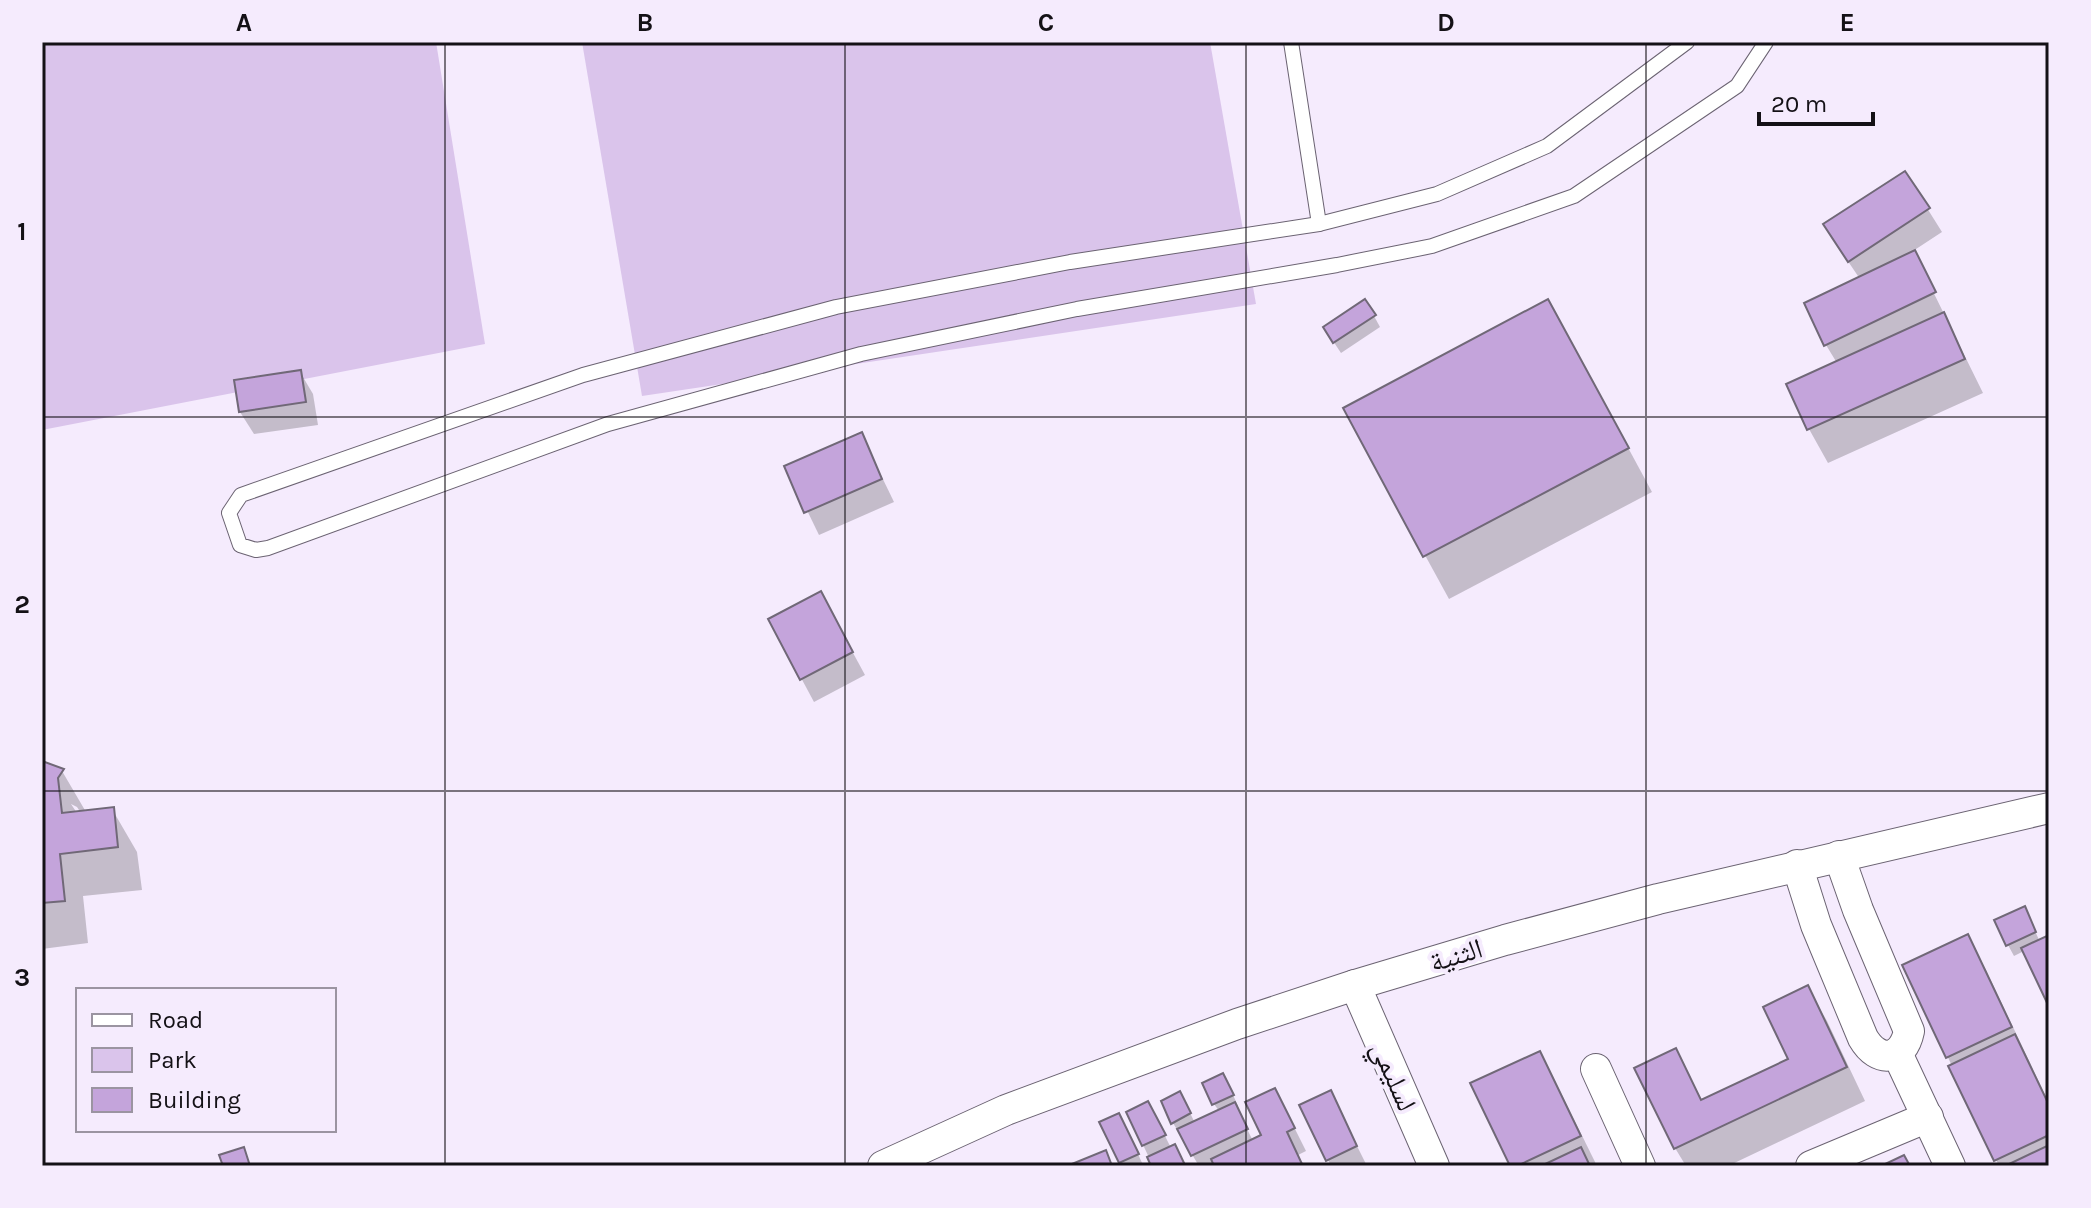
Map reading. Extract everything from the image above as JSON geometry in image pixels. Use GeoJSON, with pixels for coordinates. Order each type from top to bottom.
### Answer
{"type":"FeatureCollection","features":[{"type":"Feature","properties":{"kind":"street","name":"الثنية"},"geometry":{"type":"LineString","coordinates":[[883,1166],[1006,1110],[1223,1029],[1355,985],[1642,903],[2049,808]]}},
{"type":"Feature","properties":{"kind":"street"},"geometry":{"type":"LineString","coordinates":[[1797,865],[1816,925],[1863,1038],[1870,1051],[1883,1056],[1897,1053],[1907,1044],[1909,1031],[1839,856]]}},
{"type":"Feature","properties":{"kind":"street","name":"لسليمي"},"geometry":{"type":"LineString","coordinates":[[1355,985],[1434,1166]]}},
{"type":"Feature","properties":{"kind":"street"},"geometry":{"type":"LineString","coordinates":[[1897,1053],[1950,1166]]}},
{"type":"Feature","properties":{"kind":"street"},"geometry":{"type":"LineString","coordinates":[[1596,1069],[1640,1166]]}},
{"type":"Feature","properties":{"kind":"street"},"geometry":{"type":"LineString","coordinates":[[1811,1166],[1928,1117]]}},
{"type":"Feature","properties":{"kind":"lane"},"geometry":{"type":"LineString","coordinates":[[1291,42],[1319,224]]}},
{"type":"Feature","properties":{"kind":"lane"},"geometry":{"type":"LineString","coordinates":[[1687,42],[1547,146],[1437,194],[1319,224],[1070,262],[836,307],[583,375],[241,495],[229,513],[233,529],[240,545],[256,550],[268,548],[608,424],[861,354],[1077,309],[1432,246],[1574,196],[1737,86],[1766,42]]}},
{"type":"Feature","properties":{"kind":"green space"},"geometry":{"type":"Polygon","coordinates":[[[42,42],[436,42],[485,344],[42,430],[42,42]]]}},
{"type":"Feature","properties":{"kind":"green space"},"geometry":{"type":"Polygon","coordinates":[[[582,42],[1210,42],[1256,304],[642,396],[582,42]]]}},
{"type":"Feature","properties":{"kind":"building"},"geometry":{"type":"Polygon","coordinates":[[[1905,171],[1930,208],[1848,262],[1823,224],[1905,171]]]}},
{"type":"Feature","properties":{"kind":"building"},"geometry":{"type":"Polygon","coordinates":[[[1915,250],[1936,292],[1824,346],[1804,303],[1915,250]]]}},
{"type":"Feature","properties":{"kind":"building"},"geometry":{"type":"Polygon","coordinates":[[[1365,299],[1376,315],[1333,343],[1323,327],[1365,299]]]}},
{"type":"Feature","properties":{"kind":"building"},"geometry":{"type":"Polygon","coordinates":[[[1548,299],[1629,448],[1423,557],[1343,408],[1548,299]]]}},
{"type":"Feature","properties":{"kind":"building"},"geometry":{"type":"Polygon","coordinates":[[[1944,312],[1965,359],[1807,430],[1786,384],[1944,312]]]}},
{"type":"Feature","properties":{"kind":"building"},"geometry":{"type":"Polygon","coordinates":[[[301,370],[306,402],[239,412],[234,380],[301,370]]]}},
{"type":"Feature","properties":{"kind":"building"},"geometry":{"type":"Polygon","coordinates":[[[862,432],[882,479],[804,513],[784,466],[862,432]]]}},
{"type":"Feature","properties":{"kind":"building"},"geometry":{"type":"Polygon","coordinates":[[[821,591],[853,652],[800,680],[768,619],[821,591]]]}},
{"type":"Feature","properties":{"kind":"building"},"geometry":{"type":"Polygon","coordinates":[[[42,761],[64,769],[58,778],[62,813],[114,807],[118,847],[60,854],[65,901],[42,903],[42,761]]]}},
{"type":"Feature","properties":{"kind":"building"},"geometry":{"type":"Polygon","coordinates":[[[2025,906],[2036,932],[2006,946],[1994,920],[2025,906]]]}},
{"type":"Feature","properties":{"kind":"building"},"geometry":{"type":"Polygon","coordinates":[[[1968,934],[2012,1027],[1946,1058],[1902,965],[1968,934]]]}},
{"type":"Feature","properties":{"kind":"building"},"geometry":{"type":"Polygon","coordinates":[[[2049,935],[2049,1007],[2021,948],[2049,935]]]}},
{"type":"Feature","properties":{"kind":"building"},"geometry":{"type":"Polygon","coordinates":[[[1808,985],[1847,1067],[1674,1149],[1634,1068],[1676,1048],[1701,1100],[1788,1059],[1763,1007],[1808,985]]]}},
{"type":"Feature","properties":{"kind":"building"},"geometry":{"type":"Polygon","coordinates":[[[2015,1034],[2049,1105],[2049,1135],[1994,1161],[1948,1066],[2015,1034]]]}},
{"type":"Feature","properties":{"kind":"building"},"geometry":{"type":"Polygon","coordinates":[[[1540,1051],[1581,1136],[1517,1166],[1510,1166],[1470,1083],[1540,1051]]]}},
{"type":"Feature","properties":{"kind":"building"},"geometry":{"type":"Polygon","coordinates":[[[1223,1073],[1234,1095],[1212,1105],[1202,1083],[1223,1073]]]}},
{"type":"Feature","properties":{"kind":"building"},"geometry":{"type":"Polygon","coordinates":[[[1275,1088],[1295,1128],[1287,1132],[1302,1164],[1214,1166],[1211,1159],[1261,1135],[1245,1102],[1275,1088]]]}},
{"type":"Feature","properties":{"kind":"building"},"geometry":{"type":"Polygon","coordinates":[[[1331,1090],[1357,1146],[1326,1161],[1299,1105],[1331,1090]]]}},
{"type":"Feature","properties":{"kind":"building"},"geometry":{"type":"Polygon","coordinates":[[[1180,1091],[1191,1113],[1171,1124],[1161,1101],[1180,1091]]]}},
{"type":"Feature","properties":{"kind":"building"},"geometry":{"type":"Polygon","coordinates":[[[1148,1101],[1166,1135],[1142,1146],[1126,1112],[1148,1101]]]}},
{"type":"Feature","properties":{"kind":"building"},"geometry":{"type":"Polygon","coordinates":[[[1235,1102],[1248,1129],[1191,1156],[1177,1129],[1235,1102]]]}},
{"type":"Feature","properties":{"kind":"building"},"geometry":{"type":"Polygon","coordinates":[[[1119,1113],[1139,1154],[1119,1163],[1099,1122],[1119,1113]]]}},
{"type":"Feature","properties":{"kind":"building"},"geometry":{"type":"Polygon","coordinates":[[[1175,1144],[1185,1165],[1151,1166],[1147,1157],[1175,1144]]]}},
{"type":"Feature","properties":{"kind":"building"},"geometry":{"type":"Polygon","coordinates":[[[2049,1145],[2049,1166],[2005,1166],[2049,1145]]]}},
{"type":"Feature","properties":{"kind":"building"},"geometry":{"type":"Polygon","coordinates":[[[244,1147],[250,1166],[223,1166],[219,1155],[244,1147]]]}},
{"type":"Feature","properties":{"kind":"building"},"geometry":{"type":"Polygon","coordinates":[[[1581,1147],[1590,1166],[1541,1166],[1581,1147]]]}},
{"type":"Feature","properties":{"kind":"building"},"geometry":{"type":"Polygon","coordinates":[[[1106,1150],[1112,1166],[1067,1166],[1106,1150]]]}},
{"type":"Feature","properties":{"kind":"building"},"geometry":{"type":"Polygon","coordinates":[[[1904,1155],[1910,1166],[1881,1166],[1904,1155]]]}}]}
